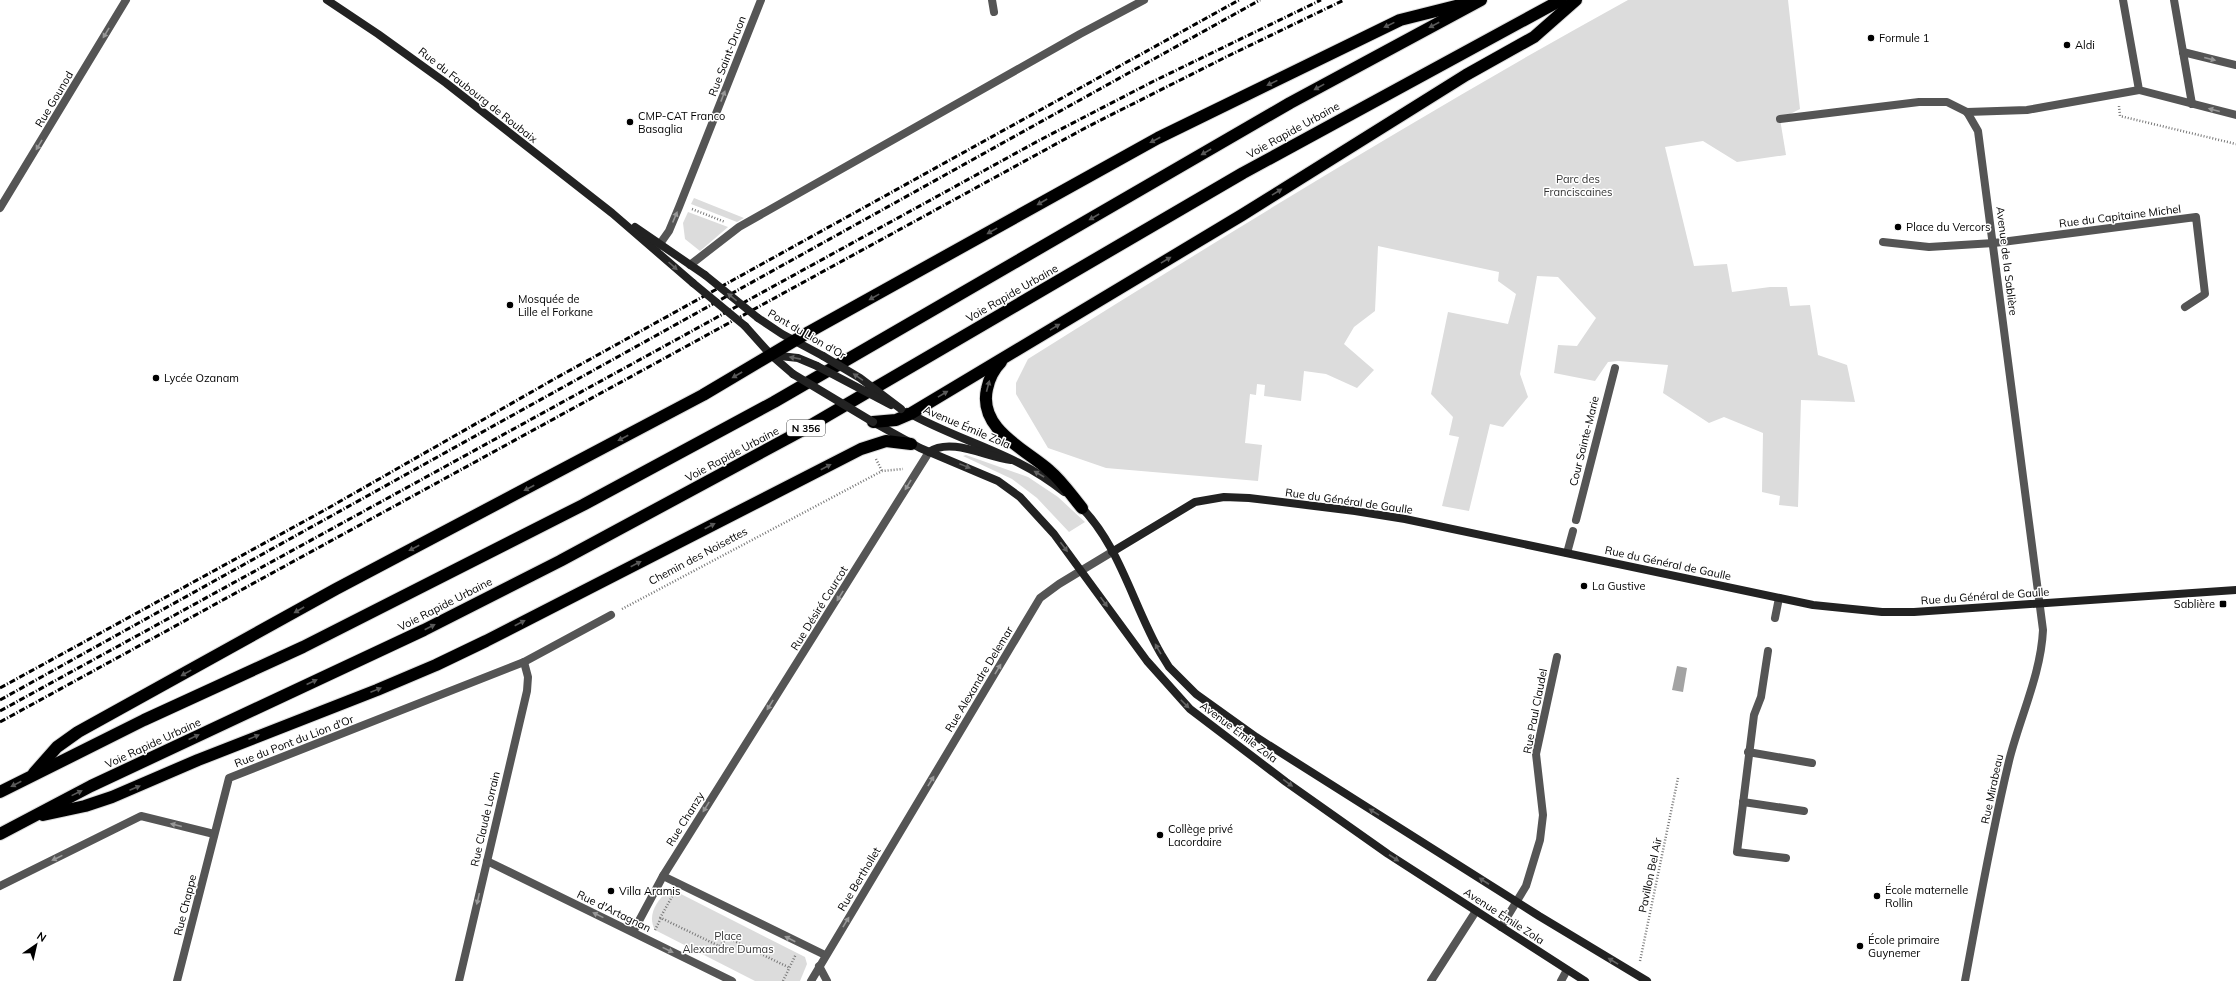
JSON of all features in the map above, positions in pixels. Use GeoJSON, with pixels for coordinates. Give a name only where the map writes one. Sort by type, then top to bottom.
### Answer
{"type":"FeatureCollection","features":[{"type":"Feature","properties":{"kind":"highway"},"geometry":{"type":"LineString","coordinates":[[31,776],[57,747],[78,732],[336,589],[653,422],[1158,138],[1400,20],[1481,0]]}},
{"type":"Feature","properties":{"kind":"highway"},"geometry":{"type":"LineString","coordinates":[[0,792],[144,720],[303,647],[492,552],[643,473],[774,402],[1290,103],[1481,0]]}},
{"type":"Feature","properties":{"kind":"highway","name":"Voie Rapide Urbaine"},"geometry":{"type":"LineString","coordinates":[[0,834],[180,744],[424,630],[574,554],[801,431],[1250,169],[1561,0]]}},
{"type":"Feature","properties":{"kind":"highway"},"geometry":{"type":"LineString","coordinates":[[879,442],[890,425],[906,411],[1004,358],[1242,215],[1466,75],[1534,37],[1576,0]]}},
{"type":"Feature","properties":{"kind":"highway"},"geometry":{"type":"LineString","coordinates":[[1004,358],[997,366],[989,382],[986,402],[989,418],[1002,433],[1052,473],[1082,508]]}},
{"type":"Feature","properties":{"kind":"highway"},"geometry":{"type":"LineString","coordinates":[[873,422],[890,425]]}},
{"type":"Feature","properties":{"kind":"highway"},"geometry":{"type":"LineString","coordinates":[[30,818],[85,806],[112,797],[204,757],[428,668],[486,641],[854,452],[879,442],[894,441],[911,444]]}},
{"type":"Feature","properties":{"kind":"main road","name":"Rue du Faubourg de Roubaix"},"geometry":{"type":"LineString","coordinates":[[327,0],[418,62],[658,247],[705,275]]}},
{"type":"Feature","properties":{"kind":"main road","name":"Rue du Faubourg de Roubaix"},"geometry":{"type":"LineString","coordinates":[[658,247],[693,283],[746,326],[771,355]]}},
{"type":"Feature","properties":{"kind":"main road","name":"Pont du Lion d'Or"},"geometry":{"type":"LineString","coordinates":[[705,275],[758,318],[860,378],[906,411]]}},
{"type":"Feature","properties":{"kind":"main road","name":"Pont du Lion d'Or"},"geometry":{"type":"LineString","coordinates":[[771,355],[798,358],[818,366],[875,398],[906,411]]}},
{"type":"Feature","properties":{"kind":"main road"},"geometry":{"type":"LineString","coordinates":[[771,355],[793,374],[873,422]]}},
{"type":"Feature","properties":{"kind":"main road","name":"Avenue Émile Zola"},"geometry":{"type":"LineString","coordinates":[[906,411],[1016,460],[1048,479],[1082,508],[1112,552],[1160,654],[1168,667],[1196,694],[1256,737],[1517,902],[1647,981]]}},
{"type":"Feature","properties":{"kind":"main road","name":"Avenue Émile Zola"},"geometry":{"type":"LineString","coordinates":[[890,425],[911,444],[989,477],[1020,497],[1042,519],[1148,661],[1190,709],[1331,814],[1476,911],[1585,981]]}},
{"type":"Feature","properties":{"kind":"main road","name":"Avenue Émile Zola"},"geometry":{"type":"LineString","coordinates":[[929,452],[934,448],[949,446],[991,457],[1016,460]]}},
{"type":"Feature","properties":{"kind":"main road","name":"Rue du Général de Gaulle"},"geometry":{"type":"LineString","coordinates":[[1112,552],[1195,502],[1224,497],[1249,498],[1355,511],[1567,553],[1779,598],[1842,609],[1888,612],[2039,604],[2236,590]]}},
{"type":"Feature","properties":{"kind":"street","name":"Rue Gounod"},"geometry":{"type":"LineString","coordinates":[[0,208],[126,0]]}},
{"type":"Feature","properties":{"kind":"street","name":"Rue Saint-Druon"},"geometry":{"type":"LineString","coordinates":[[658,247],[669,230],[680,205],[761,0]]}},
{"type":"Feature","properties":{"kind":"street"},"geometry":{"type":"LineString","coordinates":[[992,0],[994,12]]}},
{"type":"Feature","properties":{"kind":"street"},"geometry":{"type":"LineString","coordinates":[[690,265],[739,227],[1080,34],[1144,0]]}},
{"type":"Feature","properties":{"kind":"street"},"geometry":{"type":"LineString","coordinates":[[2123,0],[2139,90]]}},
{"type":"Feature","properties":{"kind":"street"},"geometry":{"type":"LineString","coordinates":[[2174,0],[2192,104]]}},
{"type":"Feature","properties":{"kind":"street"},"geometry":{"type":"LineString","coordinates":[[2183,52],[2236,65]]}},
{"type":"Feature","properties":{"kind":"street"},"geometry":{"type":"LineString","coordinates":[[1780,119],[1919,102],[1946,102],[1967,112],[2027,110],[2139,90],[2236,115]]}},
{"type":"Feature","properties":{"kind":"street","name":"Avenue de la Sablière"},"geometry":{"type":"LineString","coordinates":[[1967,112],[1978,131],[1994,242],[2039,604]]}},
{"type":"Feature","properties":{"kind":"street","name":"Rue du Capitaine Michel"},"geometry":{"type":"LineString","coordinates":[[1994,242],[2196,217],[2205,294],[2185,307]]}},
{"type":"Feature","properties":{"kind":"street"},"geometry":{"type":"LineString","coordinates":[[1883,242],[1929,246],[1994,242]]}},
{"type":"Feature","properties":{"kind":"street","name":"Cour Sainte-Marie"},"geometry":{"type":"LineString","coordinates":[[1576,520],[1615,368]]}},
{"type":"Feature","properties":{"kind":"street","name":"Rue Désiré Courcot"},"geometry":{"type":"LineString","coordinates":[[726,774],[929,452]]}},
{"type":"Feature","properties":{"kind":"street"},"geometry":{"type":"LineString","coordinates":[[1567,553],[1573,531]]}},
{"type":"Feature","properties":{"kind":"street","name":"Rue Alexandre Delemar"},"geometry":{"type":"LineString","coordinates":[[912,814],[1040,598],[1058,584],[1112,552]]}},
{"type":"Feature","properties":{"kind":"street"},"geometry":{"type":"LineString","coordinates":[[1775,618],[1779,598]]}},
{"type":"Feature","properties":{"kind":"street","name":"Rue Mirabeau"},"geometry":{"type":"LineString","coordinates":[[1966,981],[2004,785],[2040,652],[2043,630],[2039,604]]}},
{"type":"Feature","properties":{"kind":"street"},"geometry":{"type":"LineString","coordinates":[[524,662],[611,615]]}},
{"type":"Feature","properties":{"kind":"street"},"geometry":{"type":"LineString","coordinates":[[1768,651],[1761,697],[1754,715],[1748,752],[1737,852],[1786,858]]}},
{"type":"Feature","properties":{"kind":"street","name":"Rue Paul Claudel"},"geometry":{"type":"LineString","coordinates":[[1501,927],[1517,902],[1530,877],[1541,834],[1543,815],[1536,754],[1557,657]]}},
{"type":"Feature","properties":{"kind":"street","name":"Rue du Pont du Lion d'Or"},"geometry":{"type":"LineString","coordinates":[[214,834],[229,778],[437,698],[524,662]]}},
{"type":"Feature","properties":{"kind":"street","name":"Rue Claude Lorrain"},"geometry":{"type":"LineString","coordinates":[[459,981],[527,691],[528,677],[524,662]]}},
{"type":"Feature","properties":{"kind":"street"},"geometry":{"type":"LineString","coordinates":[[1748,752],[1812,763]]}},
{"type":"Feature","properties":{"kind":"street","name":"Rue Chanzy"},"geometry":{"type":"LineString","coordinates":[[663,876],[726,774]]}},
{"type":"Feature","properties":{"kind":"street"},"geometry":{"type":"LineString","coordinates":[[1743,802],[1804,811]]}},
{"type":"Feature","properties":{"kind":"street","name":"Rue Berthollet"},"geometry":{"type":"LineString","coordinates":[[825,955],[912,814]]}},
{"type":"Feature","properties":{"kind":"street"},"geometry":{"type":"LineString","coordinates":[[0,886],[141,816],[214,834]]}},
{"type":"Feature","properties":{"kind":"street","name":"Rue Chappe"},"geometry":{"type":"LineString","coordinates":[[177,981],[214,834]]}},
{"type":"Feature","properties":{"kind":"street","name":"Rue d'Artagnan"},"geometry":{"type":"LineString","coordinates":[[487,861],[732,981]]}},
{"type":"Feature","properties":{"kind":"street"},"geometry":{"type":"LineString","coordinates":[[633,932],[663,876],[801,945],[825,955],[811,981]]}},
{"type":"Feature","properties":{"kind":"street"},"geometry":{"type":"LineString","coordinates":[[1431,981],[1476,911]]}},
{"type":"Feature","properties":{"kind":"street"},"geometry":{"type":"LineString","coordinates":[[819,966],[827,981]]}},
{"type":"Feature","properties":{"kind":"street"},"geometry":{"type":"LineString","coordinates":[[1560,981],[1567,970]]}},
{"type":"Feature","properties":{"kind":"path"},"geometry":{"type":"LineString","coordinates":[[2119,94],[2120,116],[2236,144]]}},
{"type":"Feature","properties":{"kind":"path"},"geometry":{"type":"LineString","coordinates":[[680,205],[739,227]]}},
{"type":"Feature","properties":{"kind":"path","name":"Chemin des Noisettes"},"geometry":{"type":"LineString","coordinates":[[611,615],[882,471]]}},
{"type":"Feature","properties":{"kind":"path","name":"Pavillon Bel Air"},"geometry":{"type":"LineString","coordinates":[[1637,975],[1678,778]]}},
{"type":"Feature","properties":{"kind":"path"},"geometry":{"type":"LineString","coordinates":[[661,918],[719,946],[728,938],[790,968]]}},
{"type":"Feature","properties":{"kind":"path"},"geometry":{"type":"LineString","coordinates":[[783,981],[801,945]]}},
{"type":"Feature","properties":{"kind":"green space","name":"Parc des Franciscaines"},"geometry":{"type":"Polygon","coordinates":[[[1628,0],[1788,0],[1800,109],[1780,119],[1786,155],[1737,162],[1703,141],[1665,147],[1694,266],[1727,264],[1732,292],[1770,287],[1787,287],[1790,306],[1810,305],[1818,355],[1847,365],[1855,402],[1801,400],[1798,507],[1779,505],[1780,496],[1762,492],[1763,433],[1724,417],[1709,423],[1663,393],[1668,365],[1618,361],[1608,362],[1595,381],[1554,373],[1558,345],[1577,346],[1596,318],[1558,277],[1537,276],[1520,374],[1528,397],[1503,427],[1490,424],[1469,511],[1442,506],[1459,437],[1449,435],[1453,417],[1431,394],[1448,312],[1508,324],[1516,294],[1498,281],[1499,272],[1378,246],[1375,311],[1354,327],[1344,344],[1374,370],[1357,388],[1326,374],[1304,371],[1301,401],[1264,396],[1265,385],[1257,384],[1256,395],[1250,394],[1245,443],[1262,445],[1258,481],[1106,468],[1048,448],[1016,394],[1016,383],[1028,359],[1251,220],[1401,130],[1552,42],[1628,0]]]}},
{"type":"Feature","properties":{"kind":"green space"},"geometry":{"type":"Polygon","coordinates":[[[694,198],[744,218],[737,222],[691,204],[694,198]]]}},
{"type":"Feature","properties":{"kind":"green space"},"geometry":{"type":"Polygon","coordinates":[[[688,212],[728,227],[700,251],[685,239],[683,223],[688,212]]]}},
{"type":"Feature","properties":{"kind":"green space"},"geometry":{"type":"Polygon","coordinates":[[[966,455],[1028,477],[1058,497],[1085,522],[1069,532],[1037,498],[1012,479],[963,456],[966,455]]]}},
{"type":"Feature","properties":{"kind":"green space","name":"Place Alexandre Dumas"},"geometry":{"type":"Polygon","coordinates":[[[668,891],[677,892],[805,957],[807,964],[800,981],[755,981],[655,930],[652,914],[660,899],[668,891]]]}},
{"type":"Feature","properties":{"kind":"shaded area"},"geometry":{"type":"Polygon","coordinates":[[[1677,666],[1687,668],[1683,692],[1672,690],[1677,666]]]}},
{"type":"Feature","properties":{"kind":"railway"},"geometry":{"type":"LineString","coordinates":[[0,688],[323,511],[556,378],[1239,0]]}},
{"type":"Feature","properties":{"kind":"railway"},"geometry":{"type":"LineString","coordinates":[[0,700],[1260,0]]}},
{"type":"Feature","properties":{"kind":"railway"},"geometry":{"type":"LineString","coordinates":[[0,711],[1038,141],[1154,81],[1321,0]]}},
{"type":"Feature","properties":{"kind":"railway"},"geometry":{"type":"LineString","coordinates":[[0,722],[1087,127],[1344,0]]}},
{"type":"Feature","properties":{"kind":"place","name":"Formule 1"},"geometry":{"type":"Point","coordinates":[1871,38]}},
{"type":"Feature","properties":{"kind":"place","name":"Aldi"},"geometry":{"type":"Point","coordinates":[2067,45]}},
{"type":"Feature","properties":{"kind":"place","name":"CMP-CAT Franco Basaglia"},"geometry":{"type":"Point","coordinates":[630,122]}},
{"type":"Feature","properties":{"kind":"place","name":"Place du Vercors"},"geometry":{"type":"Point","coordinates":[1898,227]}},
{"type":"Feature","properties":{"kind":"place","name":"Mosquée de Lille el Forkane"},"geometry":{"type":"Point","coordinates":[510,305]}},
{"type":"Feature","properties":{"kind":"place","name":"Lycée Ozanam"},"geometry":{"type":"Point","coordinates":[156,378]}},
{"type":"Feature","properties":{"kind":"place","name":"La Gustive"},"geometry":{"type":"Point","coordinates":[1584,586]}},
{"type":"Feature","properties":{"kind":"place","name":"Sablière"},"geometry":{"type":"Point","coordinates":[2223,604]}},
{"type":"Feature","properties":{"kind":"place","name":"Collège privé Lacordaire"},"geometry":{"type":"Point","coordinates":[1160,835]}},
{"type":"Feature","properties":{"kind":"place","name":"Villa Aramis"},"geometry":{"type":"Point","coordinates":[611,891]}},
{"type":"Feature","properties":{"kind":"place","name":"École maternelle Rollin"},"geometry":{"type":"Point","coordinates":[1877,896]}},
{"type":"Feature","properties":{"kind":"place","name":"École primaire Guynemer"},"geometry":{"type":"Point","coordinates":[1860,946]}}]}
